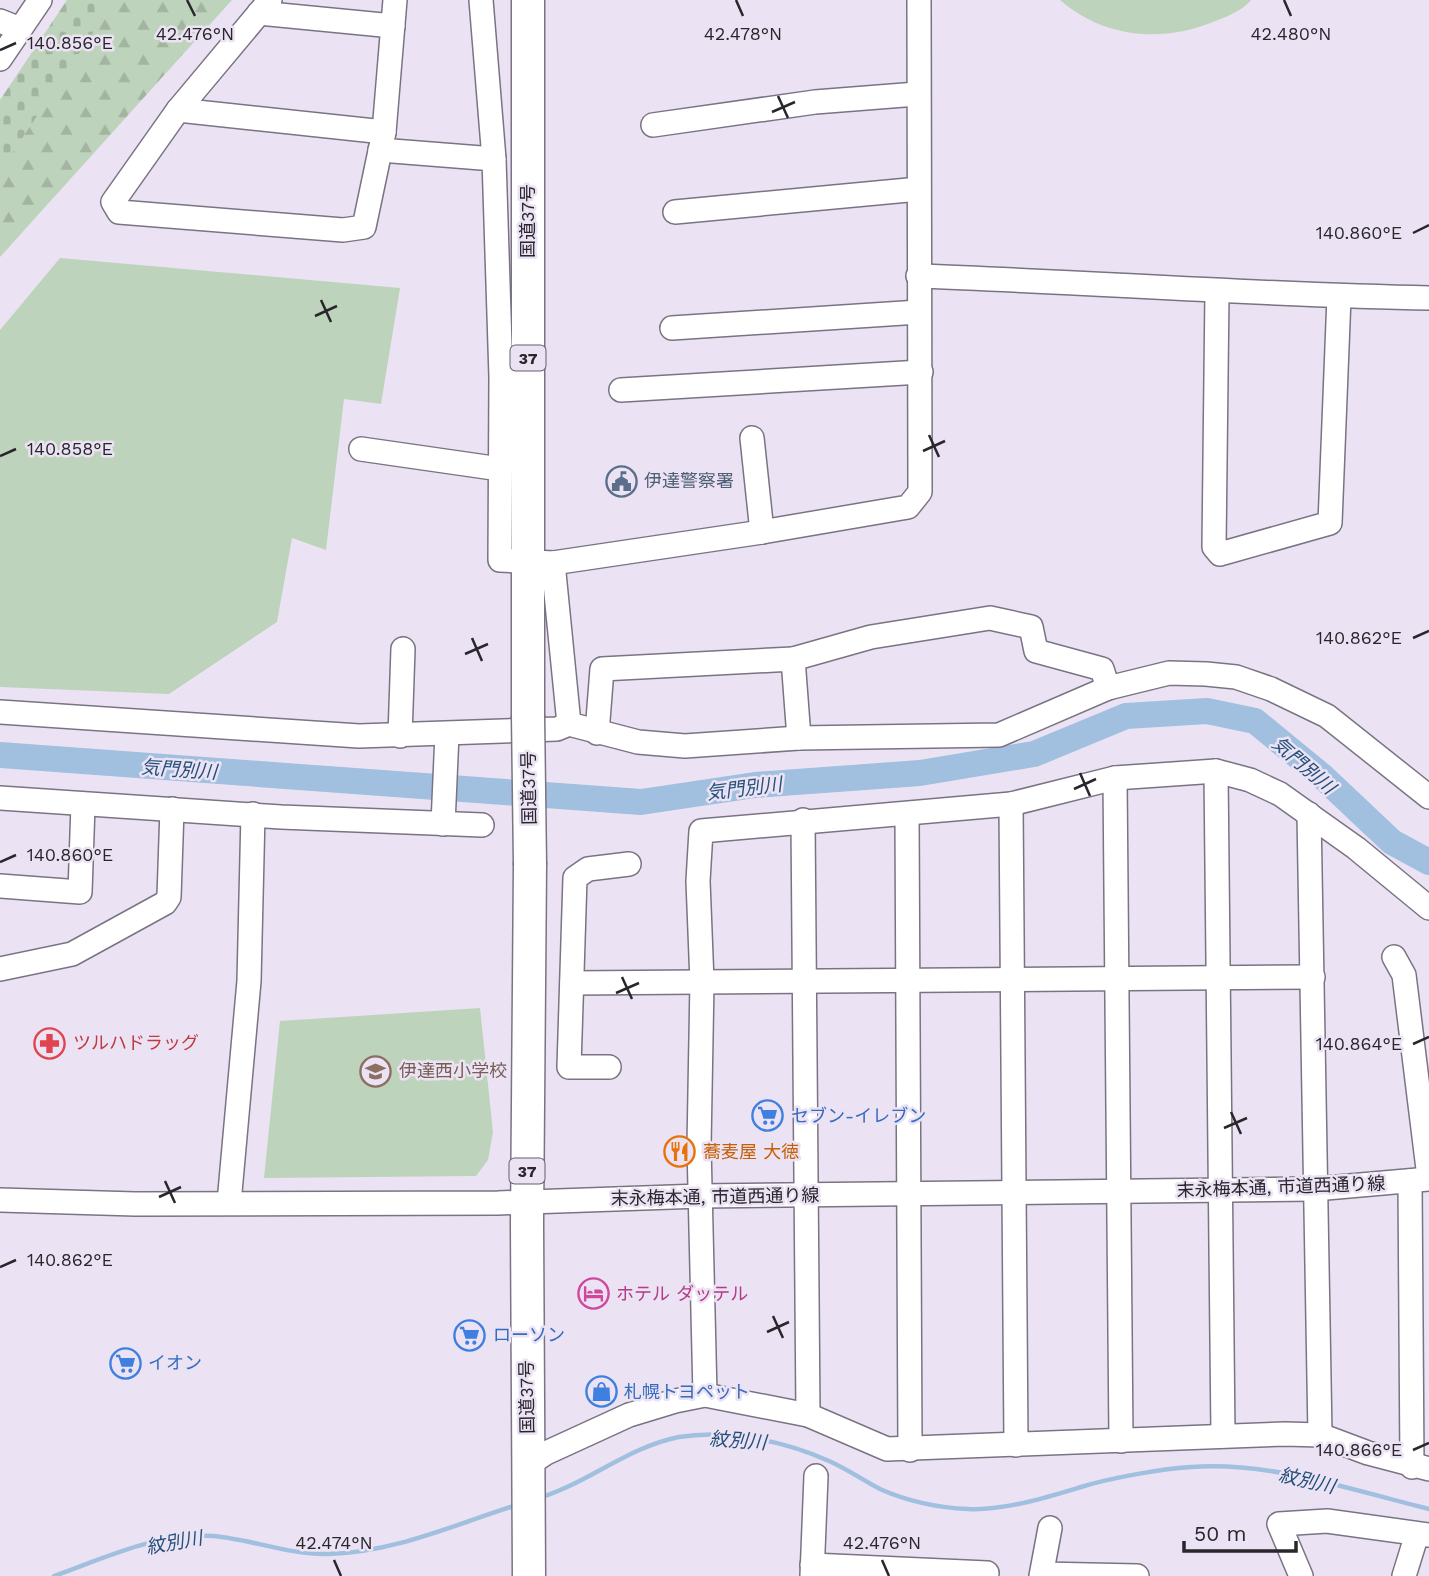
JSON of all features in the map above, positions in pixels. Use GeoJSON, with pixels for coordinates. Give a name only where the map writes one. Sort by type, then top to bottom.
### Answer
{"type":"FeatureCollection","features":[{"type":"Feature","properties":{"kind":"highway","name":"国道37号"},"geometry":{"type":"LineString","coordinates":[[528,0],[541,562],[528,715],[529,1576]]}},
{"type":"Feature","properties":{"kind":"street"},"geometry":{"type":"LineString","coordinates":[[0,59],[10,25],[40,0]]}},
{"type":"Feature","properties":{"kind":"street"},"geometry":{"type":"LineString","coordinates":[[393,26],[265,7],[178,110],[113,202],[119,212],[344,230],[364,227],[382,141],[393,26],[395,0]]}},
{"type":"Feature","properties":{"kind":"street"},"geometry":{"type":"LineString","coordinates":[[481,0],[494,159],[500,560],[541,562],[762,532],[908,507],[920,492],[917,94],[919,0]]}},
{"type":"Feature","properties":{"kind":"street"},"geometry":{"type":"LineString","coordinates":[[653,125],[815,102],[917,94]]}},
{"type":"Feature","properties":{"kind":"street"},"geometry":{"type":"LineString","coordinates":[[178,110],[494,159]]}},
{"type":"Feature","properties":{"kind":"street"},"geometry":{"type":"LineString","coordinates":[[674,212],[919,189]]}},
{"type":"Feature","properties":{"kind":"street"},"geometry":{"type":"LineString","coordinates":[[918,276],[1083,282],[1217,292],[1429,298]]}},
{"type":"Feature","properties":{"kind":"street"},"geometry":{"type":"LineString","coordinates":[[1217,292],[1214,547],[1220,554],[1330,523],[1339,297]]}},
{"type":"Feature","properties":{"kind":"street"},"geometry":{"type":"LineString","coordinates":[[672,328],[919,312]]}},
{"type":"Feature","properties":{"kind":"street"},"geometry":{"type":"LineString","coordinates":[[621,390],[921,372]]}},
{"type":"Feature","properties":{"kind":"street"},"geometry":{"type":"LineString","coordinates":[[752,438],[762,532]]}},
{"type":"Feature","properties":{"kind":"street"},"geometry":{"type":"LineString","coordinates":[[360,449],[500,469]]}},
{"type":"Feature","properties":{"kind":"street"},"geometry":{"type":"LineString","coordinates":[[541,562],[569,724]]}},
{"type":"Feature","properties":{"kind":"street"},"geometry":{"type":"LineString","coordinates":[[597,733],[601,669],[793,659],[870,637],[990,618],[1031,627],[1035,651],[1101,669],[1108,688]]}},
{"type":"Feature","properties":{"kind":"street"},"geometry":{"type":"LineString","coordinates":[[400,736],[403,649]]}},
{"type":"Feature","properties":{"kind":"street"},"geometry":{"type":"LineString","coordinates":[[793,659],[799,738]]}},
{"type":"Feature","properties":{"kind":"street"},"geometry":{"type":"LineString","coordinates":[[0,712],[448,738],[557,729],[569,724],[638,742],[685,746],[799,738],[999,735],[1108,688],[1169,673],[1206,674],[1248,681],[1327,716],[1429,797]]}},
{"type":"Feature","properties":{"kind":"street"},"geometry":{"type":"LineString","coordinates":[[443,817],[448,738]]}},
{"type":"Feature","properties":{"kind":"street"},"geometry":{"type":"LineString","coordinates":[[1216,771],[1223,1436]]}},
{"type":"Feature","properties":{"kind":"street"},"geometry":{"type":"LineString","coordinates":[[705,1395],[701,1196],[702,982],[698,881],[701,831],[803,820],[1011,804],[1115,778],[1216,771],[1260,785],[1309,814],[1429,908]]}},
{"type":"Feature","properties":{"kind":"street"},"geometry":{"type":"LineString","coordinates":[[1115,778],[1121,1441]]}},
{"type":"Feature","properties":{"kind":"street"},"geometry":{"type":"LineString","coordinates":[[0,798],[253,814],[443,817],[482,825]]}},
{"type":"Feature","properties":{"kind":"street"},"geometry":{"type":"LineString","coordinates":[[1011,804],[1010,979],[1016,1445]]}},
{"type":"Feature","properties":{"kind":"street"},"geometry":{"type":"LineString","coordinates":[[0,886],[80,891],[83,805]]}},
{"type":"Feature","properties":{"kind":"street"},"geometry":{"type":"LineString","coordinates":[[0,969],[72,954],[165,903],[169,897],[172,809]]}},
{"type":"Feature","properties":{"kind":"street"},"geometry":{"type":"LineString","coordinates":[[229,1203],[249,981],[253,814]]}},
{"type":"Feature","properties":{"kind":"street"},"geometry":{"type":"LineString","coordinates":[[907,814],[911,1450]]}},
{"type":"Feature","properties":{"kind":"street"},"geometry":{"type":"LineString","coordinates":[[1309,814],[1320,1436]]}},
{"type":"Feature","properties":{"kind":"street"},"geometry":{"type":"LineString","coordinates":[[803,820],[808,1415]]}},
{"type":"Feature","properties":{"kind":"street"},"geometry":{"type":"LineString","coordinates":[[609,1067],[569,1067],[575,878],[588,869],[629,864]]}},
{"type":"Feature","properties":{"kind":"street"},"geometry":{"type":"LineString","coordinates":[[528,1471],[547,1453],[629,1415],[705,1395],[808,1415],[887,1449],[1223,1436],[1320,1436],[1421,1468],[1423,1179],[1404,975],[1394,957]]}},
{"type":"Feature","properties":{"kind":"street"},"geometry":{"type":"LineString","coordinates":[[572,983],[1313,977]]}},
{"type":"Feature","properties":{"kind":"street","name":"末永梅本通, 市道西通り線"},"geometry":{"type":"LineString","coordinates":[[0,1200],[229,1203],[1221,1192],[1315,1189],[1423,1179]]}},
{"type":"Feature","properties":{"kind":"street"},"geometry":{"type":"LineString","coordinates":[[816,1476],[812,1571],[986,1573]]}},
{"type":"Feature","properties":{"kind":"street"},"geometry":{"type":"LineString","coordinates":[[1301,1576],[1279,1524],[1327,1521],[1423,1534],[1404,1576]]}},
{"type":"Feature","properties":{"kind":"street"},"geometry":{"type":"LineString","coordinates":[[1050,1528],[1041,1575],[1137,1576]]}},
{"type":"Feature","properties":{"kind":"green space"},"geometry":{"type":"Polygon","coordinates":[[[67,0],[115,0],[0,171],[0,100],[67,0]]]}},
{"type":"Feature","properties":{"kind":"green space"},"geometry":{"type":"Polygon","coordinates":[[[113,0],[232,0],[0,257],[0,165],[113,0]]]}},
{"type":"Feature","properties":{"kind":"green space"},"geometry":{"type":"Polygon","coordinates":[[[1060,0],[1251,0],[1228,16],[1193,29],[1153,34],[1114,29],[1077,13],[1060,0]]]}},
{"type":"Feature","properties":{"kind":"green space"},"geometry":{"type":"Polygon","coordinates":[[[60,258],[400,288],[381,404],[344,399],[326,550],[292,538],[277,622],[169,694],[0,687],[0,330],[60,258]]]}},
{"type":"Feature","properties":{"kind":"green space"},"geometry":{"type":"Polygon","coordinates":[[[480,1008],[493,1132],[488,1160],[476,1176],[264,1178],[280,1021],[480,1008]]]}},
{"type":"Feature","properties":{"kind":"waterway","name":"気門別川"},"geometry":{"type":"LineString","coordinates":[[0,755],[641,802],[755,785],[920,773],[1034,754],[1126,716],[1207,711],[1255,721],[1322,776],[1392,842],[1429,862]]}},
{"type":"Feature","properties":{"kind":"waterway","name":"紋別川"},"geometry":{"type":"LineString","coordinates":[[539,1498],[660,1442],[679,1437],[716,1435],[756,1438],[794,1448],[836,1464],[890,1493],[923,1503],[957,1508],[1010,1506],[1106,1480],[1191,1467],[1221,1466],[1251,1468],[1311,1479],[1429,1509]]}},
{"type":"Feature","properties":{"kind":"waterway","name":"紋別川"},"geometry":{"type":"LineString","coordinates":[[54,1576],[152,1542],[193,1536],[227,1538],[314,1554],[376,1549],[517,1505]]}},
{"type":"Feature","properties":{"kind":"place","name":"伊達警察署"},"geometry":{"type":"Point","coordinates":[621,481]}},
{"type":"Feature","properties":{"kind":"place","name":"ツルハドラッグ"},"geometry":{"type":"Point","coordinates":[50,1043]}},
{"type":"Feature","properties":{"kind":"place","name":"伊達西小学校"},"geometry":{"type":"Point","coordinates":[376,1071]}},
{"type":"Feature","properties":{"kind":"place","name":"セブン-イレブン"},"geometry":{"type":"Point","coordinates":[768,1116]}},
{"type":"Feature","properties":{"kind":"place","name":"蕎麦屋 大徳"},"geometry":{"type":"Point","coordinates":[680,1152]}},
{"type":"Feature","properties":{"kind":"place","name":"ホテル ダッテル"},"geometry":{"type":"Point","coordinates":[593,1294]}},
{"type":"Feature","properties":{"kind":"place","name":"ローソン"},"geometry":{"type":"Point","coordinates":[470,1335]}},
{"type":"Feature","properties":{"kind":"place","name":"イオン"},"geometry":{"type":"Point","coordinates":[125,1363]}},
{"type":"Feature","properties":{"kind":"place","name":"札幌トヨペット"},"geometry":{"type":"Point","coordinates":[601,1392]}}]}
